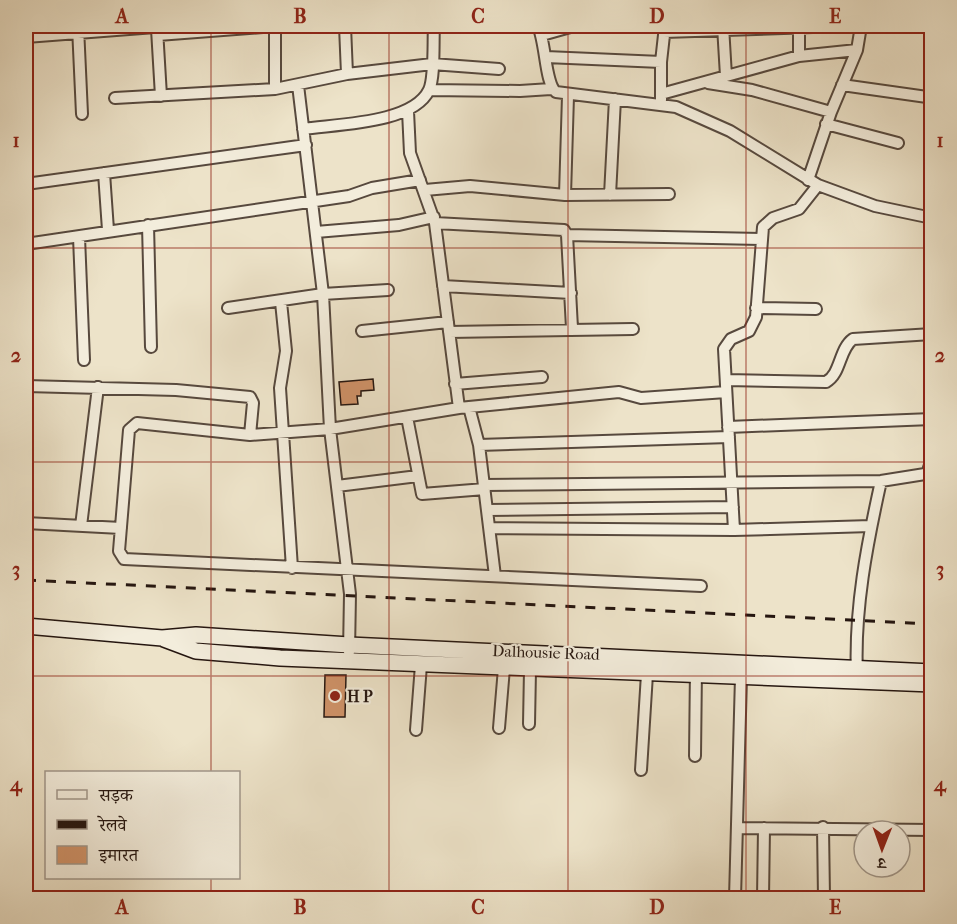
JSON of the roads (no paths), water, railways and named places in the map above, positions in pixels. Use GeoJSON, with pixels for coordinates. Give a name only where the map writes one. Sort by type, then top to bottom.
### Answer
{"type":"FeatureCollection","features":[{"type":"Feature","properties":{"kind":"street"},"geometry":{"type":"LineString","coordinates":[[26,37],[78,29],[149,26],[157,29],[161,96]]}},
{"type":"Feature","properties":{"kind":"street"},"geometry":{"type":"LineString","coordinates":[[158,35],[275,26],[275,89]]}},
{"type":"Feature","properties":{"kind":"street"},"geometry":{"type":"LineString","coordinates":[[345,26],[347,74]]}},
{"type":"Feature","properties":{"kind":"street"},"geometry":{"type":"LineString","coordinates":[[303,129],[394,116],[408,111],[429,90],[434,26]]}},
{"type":"Feature","properties":{"kind":"street"},"geometry":{"type":"LineString","coordinates":[[551,89],[540,30],[574,26]]}},
{"type":"Feature","properties":{"kind":"street"},"geometry":{"type":"LineString","coordinates":[[799,26],[799,56]]}},
{"type":"Feature","properties":{"kind":"street"},"geometry":{"type":"LineString","coordinates":[[661,99],[664,29],[842,26]]}},
{"type":"Feature","properties":{"kind":"street"},"geometry":{"type":"LineString","coordinates":[[734,530],[726,392],[726,344],[749,331],[756,308],[761,239],[767,221],[799,209],[813,183],[826,124],[857,50],[861,26]]}},
{"type":"Feature","properties":{"kind":"street"},"geometry":{"type":"LineString","coordinates":[[723,27],[726,76]]}},
{"type":"Feature","properties":{"kind":"street"},"geometry":{"type":"LineString","coordinates":[[78,29],[82,114]]}},
{"type":"Feature","properties":{"kind":"street"},"geometry":{"type":"LineString","coordinates":[[429,90],[551,89],[568,96],[661,99],[703,82],[799,56],[857,50]]}},
{"type":"Feature","properties":{"kind":"street"},"geometry":{"type":"LineString","coordinates":[[546,57],[661,62]]}},
{"type":"Feature","properties":{"kind":"street"},"geometry":{"type":"LineString","coordinates":[[115,98],[275,89],[347,74],[432,64],[498,69]]}},
{"type":"Feature","properties":{"kind":"street"},"geometry":{"type":"LineString","coordinates":[[703,82],[752,90],[831,112]]}},
{"type":"Feature","properties":{"kind":"street"},"geometry":{"type":"LineString","coordinates":[[298,85],[323,294],[330,429],[348,571],[349,661]]}},
{"type":"Feature","properties":{"kind":"street"},"geometry":{"type":"LineString","coordinates":[[842,85],[927,97]]}},
{"type":"Feature","properties":{"kind":"street"},"geometry":{"type":"LineString","coordinates":[[565,195],[568,96]]}},
{"type":"Feature","properties":{"kind":"street"},"geometry":{"type":"LineString","coordinates":[[610,195],[615,99]]}},
{"type":"Feature","properties":{"kind":"street"},"geometry":{"type":"LineString","coordinates":[[661,99],[730,131],[813,183],[875,206],[932,218]]}},
{"type":"Feature","properties":{"kind":"street"},"geometry":{"type":"LineString","coordinates":[[408,111],[410,153],[435,220],[455,384],[479,445],[495,576]]}},
{"type":"Feature","properties":{"kind":"street"},"geometry":{"type":"LineString","coordinates":[[826,124],[898,143]]}},
{"type":"Feature","properties":{"kind":"street"},"geometry":{"type":"LineString","coordinates":[[26,178],[26,184],[306,145]]}},
{"type":"Feature","properties":{"kind":"street"},"geometry":{"type":"LineString","coordinates":[[104,173],[108,230]]}},
{"type":"Feature","properties":{"kind":"street"},"geometry":{"type":"LineString","coordinates":[[26,244],[423,185],[470,186],[565,195],[669,194]]}},
{"type":"Feature","properties":{"kind":"street"},"geometry":{"type":"LineString","coordinates":[[316,232],[435,220],[562,228],[567,235],[572,328]]}},
{"type":"Feature","properties":{"kind":"street"},"geometry":{"type":"LineString","coordinates":[[148,225],[151,347]]}},
{"type":"Feature","properties":{"kind":"street"},"geometry":{"type":"LineString","coordinates":[[567,235],[761,239]]}},
{"type":"Feature","properties":{"kind":"street"},"geometry":{"type":"LineString","coordinates":[[79,237],[84,360]]}},
{"type":"Feature","properties":{"kind":"street"},"geometry":{"type":"LineString","coordinates":[[443,286],[571,293]]}},
{"type":"Feature","properties":{"kind":"street"},"geometry":{"type":"LineString","coordinates":[[228,308],[323,294],[388,290]]}},
{"type":"Feature","properties":{"kind":"street"},"geometry":{"type":"LineString","coordinates":[[281,302],[286,351],[280,388],[292,568]]}},
{"type":"Feature","properties":{"kind":"street"},"geometry":{"type":"LineString","coordinates":[[756,308],[816,309]]}},
{"type":"Feature","properties":{"kind":"street"},"geometry":{"type":"LineString","coordinates":[[362,331],[449,327],[633,329]]}},
{"type":"Feature","properties":{"kind":"street"},"geometry":{"type":"LineString","coordinates":[[726,380],[826,382],[832,378],[845,347],[853,339],[932,334]]}},
{"type":"Feature","properties":{"kind":"street"},"geometry":{"type":"LineString","coordinates":[[455,384],[542,377]]}},
{"type":"Feature","properties":{"kind":"street"},"geometry":{"type":"LineString","coordinates":[[26,398],[26,386],[98,387],[250,397],[253,403],[250,435]]}},
{"type":"Feature","properties":{"kind":"street"},"geometry":{"type":"LineString","coordinates":[[81,526],[98,387]]}},
{"type":"Feature","properties":{"kind":"street"},"geometry":{"type":"LineString","coordinates":[[700,586],[124,559],[119,554],[129,430],[132,425],[250,435],[330,429],[464,407],[619,392],[641,398],[726,392]]}},
{"type":"Feature","properties":{"kind":"street"},"geometry":{"type":"LineString","coordinates":[[406,417],[420,490],[425,495],[484,487],[881,481],[925,474],[932,459]]}},
{"type":"Feature","properties":{"kind":"street"},"geometry":{"type":"LineString","coordinates":[[479,445],[932,419]]}},
{"type":"Feature","properties":{"kind":"street"},"geometry":{"type":"LineString","coordinates":[[337,486],[418,476]]}},
{"type":"Feature","properties":{"kind":"street"},"geometry":{"type":"LineString","coordinates":[[857,676],[858,620],[871,526],[881,481]]}},
{"type":"Feature","properties":{"kind":"street"},"geometry":{"type":"LineString","coordinates":[[488,510],[733,507]]}},
{"type":"Feature","properties":{"kind":"street"},"geometry":{"type":"LineString","coordinates":[[26,523],[121,528]]}},
{"type":"Feature","properties":{"kind":"street"},"geometry":{"type":"LineString","coordinates":[[490,528],[734,530],[871,526]]}},
{"type":"Feature","properties":{"kind":"street","name":"Dalhousie Road"},"geometry":{"type":"LineString","coordinates":[[26,626],[162,638],[196,635],[696,668],[857,676],[932,684]]}},
{"type":"Feature","properties":{"kind":"street","name":"Dalhousie Road"},"geometry":{"type":"LineString","coordinates":[[162,638],[205,652],[530,670],[647,674],[696,668],[741,677],[857,676],[932,672]]}},
{"type":"Feature","properties":{"kind":"street"},"geometry":{"type":"LineString","coordinates":[[416,730],[421,665]]}},
{"type":"Feature","properties":{"kind":"street"},"geometry":{"type":"LineString","coordinates":[[499,728],[504,668]]}},
{"type":"Feature","properties":{"kind":"street"},"geometry":{"type":"LineString","coordinates":[[695,756],[696,668]]}},
{"type":"Feature","properties":{"kind":"street"},"geometry":{"type":"LineString","coordinates":[[529,724],[530,670]]}},
{"type":"Feature","properties":{"kind":"street"},"geometry":{"type":"LineString","coordinates":[[641,770],[647,674]]}},
{"type":"Feature","properties":{"kind":"street"},"geometry":{"type":"LineString","coordinates":[[735,898],[741,677]]}},
{"type":"Feature","properties":{"kind":"street"},"geometry":{"type":"LineString","coordinates":[[737,828],[823,827],[932,830]]}},
{"type":"Feature","properties":{"kind":"street"},"geometry":{"type":"LineString","coordinates":[[823,827],[824,898]]}},
{"type":"Feature","properties":{"kind":"street"},"geometry":{"type":"LineString","coordinates":[[763,898],[764,828]]}},
{"type":"Feature","properties":{"kind":"railway"},"geometry":{"type":"LineString","coordinates":[[26,580],[932,624]]}},
{"type":"Feature","properties":{"kind":"place","name":"H P"},"geometry":{"type":"Point","coordinates":[335,696]}}]}
